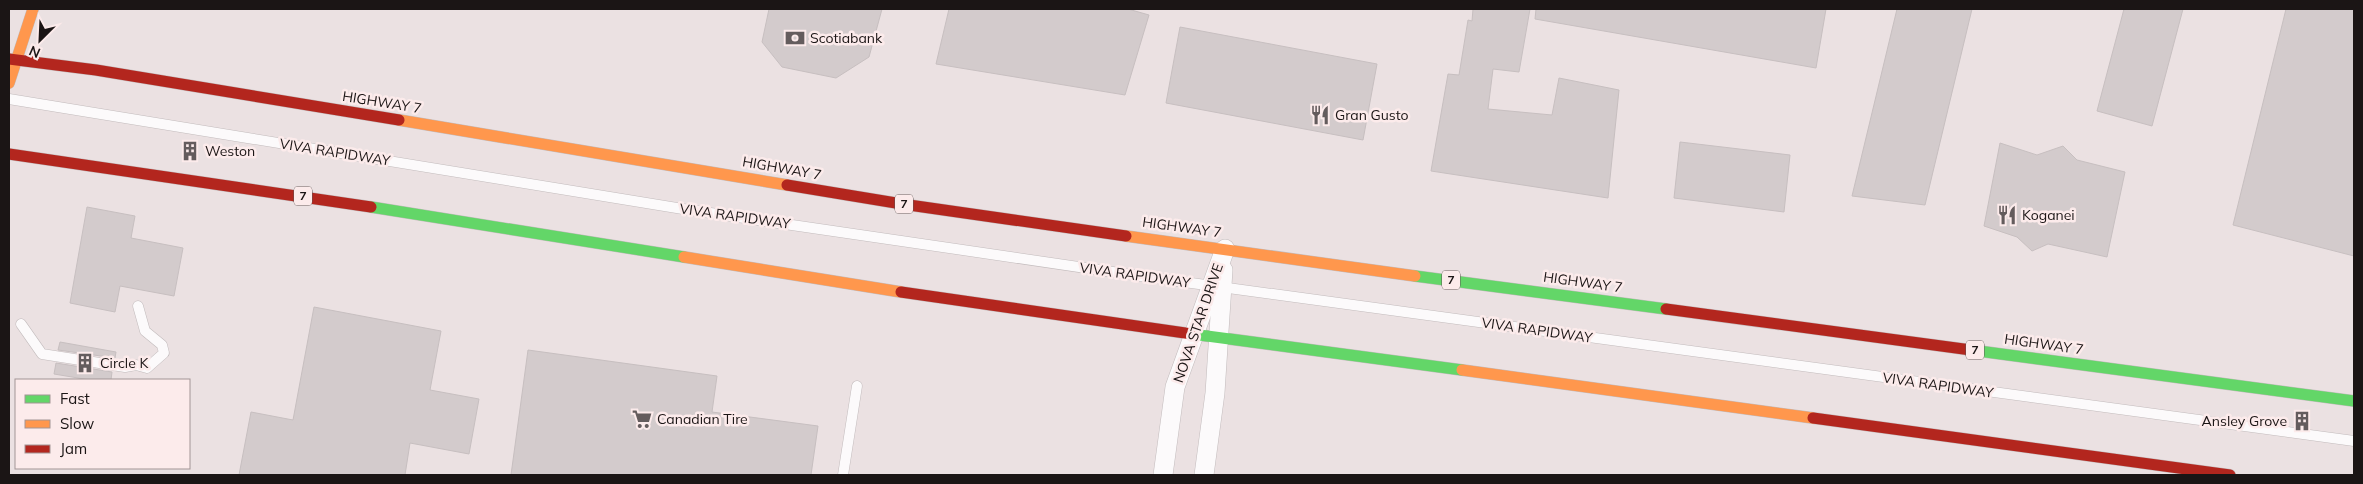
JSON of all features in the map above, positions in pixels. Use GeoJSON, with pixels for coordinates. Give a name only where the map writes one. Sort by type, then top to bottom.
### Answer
{"type":"FeatureCollection","features":[{"type":"Feature","properties":{"kind":"main road"},"geometry":{"type":"LineString","coordinates":[[9,83],[13,59],[33,9]]}},
{"type":"Feature","properties":{"kind":"main road","name":"HIGHWAY 7"},"geometry":{"type":"LineString","coordinates":[[13,59],[105,71],[902,204],[2354,401]]}},
{"type":"Feature","properties":{"kind":"main road","name":"7"},"geometry":{"type":"LineString","coordinates":[[9,154],[213,182],[878,289],[1219,338],[2230,475]]}},
{"type":"Feature","properties":{"kind":"street","name":"NOVA STAR DRIVE"},"geometry":{"type":"LineString","coordinates":[[1162,475],[1175,387],[1194,334],[1217,286],[1225,249]]}},
{"type":"Feature","properties":{"kind":"street","name":"NOVA STAR DRIVE"},"geometry":{"type":"LineString","coordinates":[[1204,475],[1215,393],[1219,338],[1217,286]]}},
{"type":"Feature","properties":{"kind":"lane","name":"VIVA RAPIDWAY"},"geometry":{"type":"LineString","coordinates":[[9,99],[683,209],[1217,286],[2354,441]]}},
{"type":"Feature","properties":{"kind":"lane"},"geometry":{"type":"LineString","coordinates":[[21,324],[42,354],[124,367],[136,365],[147,368],[164,353],[162,345],[145,331],[138,306]]}},
{"type":"Feature","properties":{"kind":"lane"},"geometry":{"type":"LineString","coordinates":[[843,475],[857,386]]}},
{"type":"Feature","properties":{"kind":"building"},"geometry":{"type":"Polygon","coordinates":[[[769,9],[882,9],[869,57],[836,78],[782,67],[762,42],[769,9]]]}},
{"type":"Feature","properties":{"kind":"building"},"geometry":{"type":"Polygon","coordinates":[[[949,9],[1128,9],[1149,15],[1125,95],[936,64],[949,9]]]}},
{"type":"Feature","properties":{"kind":"building"},"geometry":{"type":"Polygon","coordinates":[[[1473,9],[1530,9],[1519,72],[1493,69],[1488,109],[1552,115],[1559,78],[1619,90],[1608,198],[1431,171],[1448,74],[1459,75],[1468,20],[1472,21],[1473,9]]]}},
{"type":"Feature","properties":{"kind":"building"},"geometry":{"type":"Polygon","coordinates":[[[1536,9],[1826,9],[1816,68],[1535,19],[1536,9]]]}},
{"type":"Feature","properties":{"kind":"building"},"geometry":{"type":"Polygon","coordinates":[[[1897,9],[1972,9],[1925,205],[1852,196],[1897,9]]]}},
{"type":"Feature","properties":{"kind":"building"},"geometry":{"type":"Polygon","coordinates":[[[2124,9],[2183,9],[2152,126],[2097,111],[2124,9]]]}},
{"type":"Feature","properties":{"kind":"building"},"geometry":{"type":"Polygon","coordinates":[[[2286,9],[2354,9],[2354,256],[2233,225],[2286,9]]]}},
{"type":"Feature","properties":{"kind":"building"},"geometry":{"type":"Polygon","coordinates":[[[1180,27],[1377,64],[1363,140],[1166,103],[1180,27]]]}},
{"type":"Feature","properties":{"kind":"building"},"geometry":{"type":"Polygon","coordinates":[[[1680,142],[1790,155],[1784,212],[1674,198],[1680,142]]]}},
{"type":"Feature","properties":{"kind":"building"},"geometry":{"type":"Polygon","coordinates":[[[2000,143],[2037,155],[2063,146],[2077,160],[2125,172],[2107,257],[2048,244],[2032,251],[2017,237],[1984,226],[2000,143]]]}},
{"type":"Feature","properties":{"kind":"building"},"geometry":{"type":"Polygon","coordinates":[[[87,207],[135,216],[131,238],[183,248],[174,296],[120,286],[115,312],[70,303],[87,207]]]}},
{"type":"Feature","properties":{"kind":"building"},"geometry":{"type":"Polygon","coordinates":[[[314,307],[441,331],[430,390],[479,399],[469,454],[410,443],[405,475],[239,475],[251,412],[293,420],[314,307]]]}},
{"type":"Feature","properties":{"kind":"building"},"geometry":{"type":"Polygon","coordinates":[[[60,342],[116,352],[115,358],[58,350],[60,342]]]}},
{"type":"Feature","properties":{"kind":"building","name":"Canadian Tire"},"geometry":{"type":"Polygon","coordinates":[[[528,350],[717,376],[712,412],[818,426],[811,475],[511,475],[528,350]]]}},
{"type":"Feature","properties":{"kind":"building"},"geometry":{"type":"Polygon","coordinates":[[[56,363],[112,372],[111,379],[84,379],[54,374],[56,363]]]}},
{"type":"Feature","properties":{"kind":"traffic: fast"},"geometry":{"type":"LineString","coordinates":[[371,207],[684,257]]}},
{"type":"Feature","properties":{"kind":"traffic: fast"},"geometry":{"type":"LineString","coordinates":[[1415,276],[1666,309]]}},
{"type":"Feature","properties":{"kind":"traffic: fast"},"geometry":{"type":"LineString","coordinates":[[1192,334],[1462,370]]}},
{"type":"Feature","properties":{"kind":"traffic: fast"},"geometry":{"type":"LineString","coordinates":[[1971,350],[2354,401]]}},
{"type":"Feature","properties":{"kind":"traffic: slow"},"geometry":{"type":"LineString","coordinates":[[9,83],[33,9]]}},
{"type":"Feature","properties":{"kind":"traffic: slow"},"geometry":{"type":"LineString","coordinates":[[399,120],[787,185]]}},
{"type":"Feature","properties":{"kind":"traffic: slow"},"geometry":{"type":"LineString","coordinates":[[1126,236],[1415,276]]}},
{"type":"Feature","properties":{"kind":"traffic: slow"},"geometry":{"type":"LineString","coordinates":[[684,257],[901,292]]}},
{"type":"Feature","properties":{"kind":"traffic: slow"},"geometry":{"type":"LineString","coordinates":[[1462,370],[1813,418]]}},
{"type":"Feature","properties":{"kind":"traffic: jam"},"geometry":{"type":"LineString","coordinates":[[9,59],[96,70],[399,120]]}},
{"type":"Feature","properties":{"kind":"traffic: jam"},"geometry":{"type":"LineString","coordinates":[[9,154],[371,207]]}},
{"type":"Feature","properties":{"kind":"traffic: jam"},"geometry":{"type":"LineString","coordinates":[[787,185],[902,204],[1126,236]]}},
{"type":"Feature","properties":{"kind":"traffic: jam"},"geometry":{"type":"LineString","coordinates":[[901,292],[1192,334]]}},
{"type":"Feature","properties":{"kind":"traffic: jam"},"geometry":{"type":"LineString","coordinates":[[1666,309],[1971,350]]}},
{"type":"Feature","properties":{"kind":"traffic: jam"},"geometry":{"type":"LineString","coordinates":[[1813,418],[2230,475]]}},
{"type":"Feature","properties":{"kind":"place","name":"Scotiabank"},"geometry":{"type":"Point","coordinates":[795,38]}},
{"type":"Feature","properties":{"kind":"place","name":"Gran Gusto"},"geometry":{"type":"Point","coordinates":[1320,115]}},
{"type":"Feature","properties":{"kind":"place","name":"Weston"},"geometry":{"type":"Point","coordinates":[190,151]}},
{"type":"Feature","properties":{"kind":"place","name":"Koganei"},"geometry":{"type":"Point","coordinates":[2007,215]}},
{"type":"Feature","properties":{"kind":"place","name":"Circle K"},"geometry":{"type":"Point","coordinates":[85,363]}},
{"type":"Feature","properties":{"kind":"place","name":"Canadian Tire"},"geometry":{"type":"Point","coordinates":[642,419]}},
{"type":"Feature","properties":{"kind":"place","name":"Ansley Grove"},"geometry":{"type":"Point","coordinates":[2302,421]}}]}
